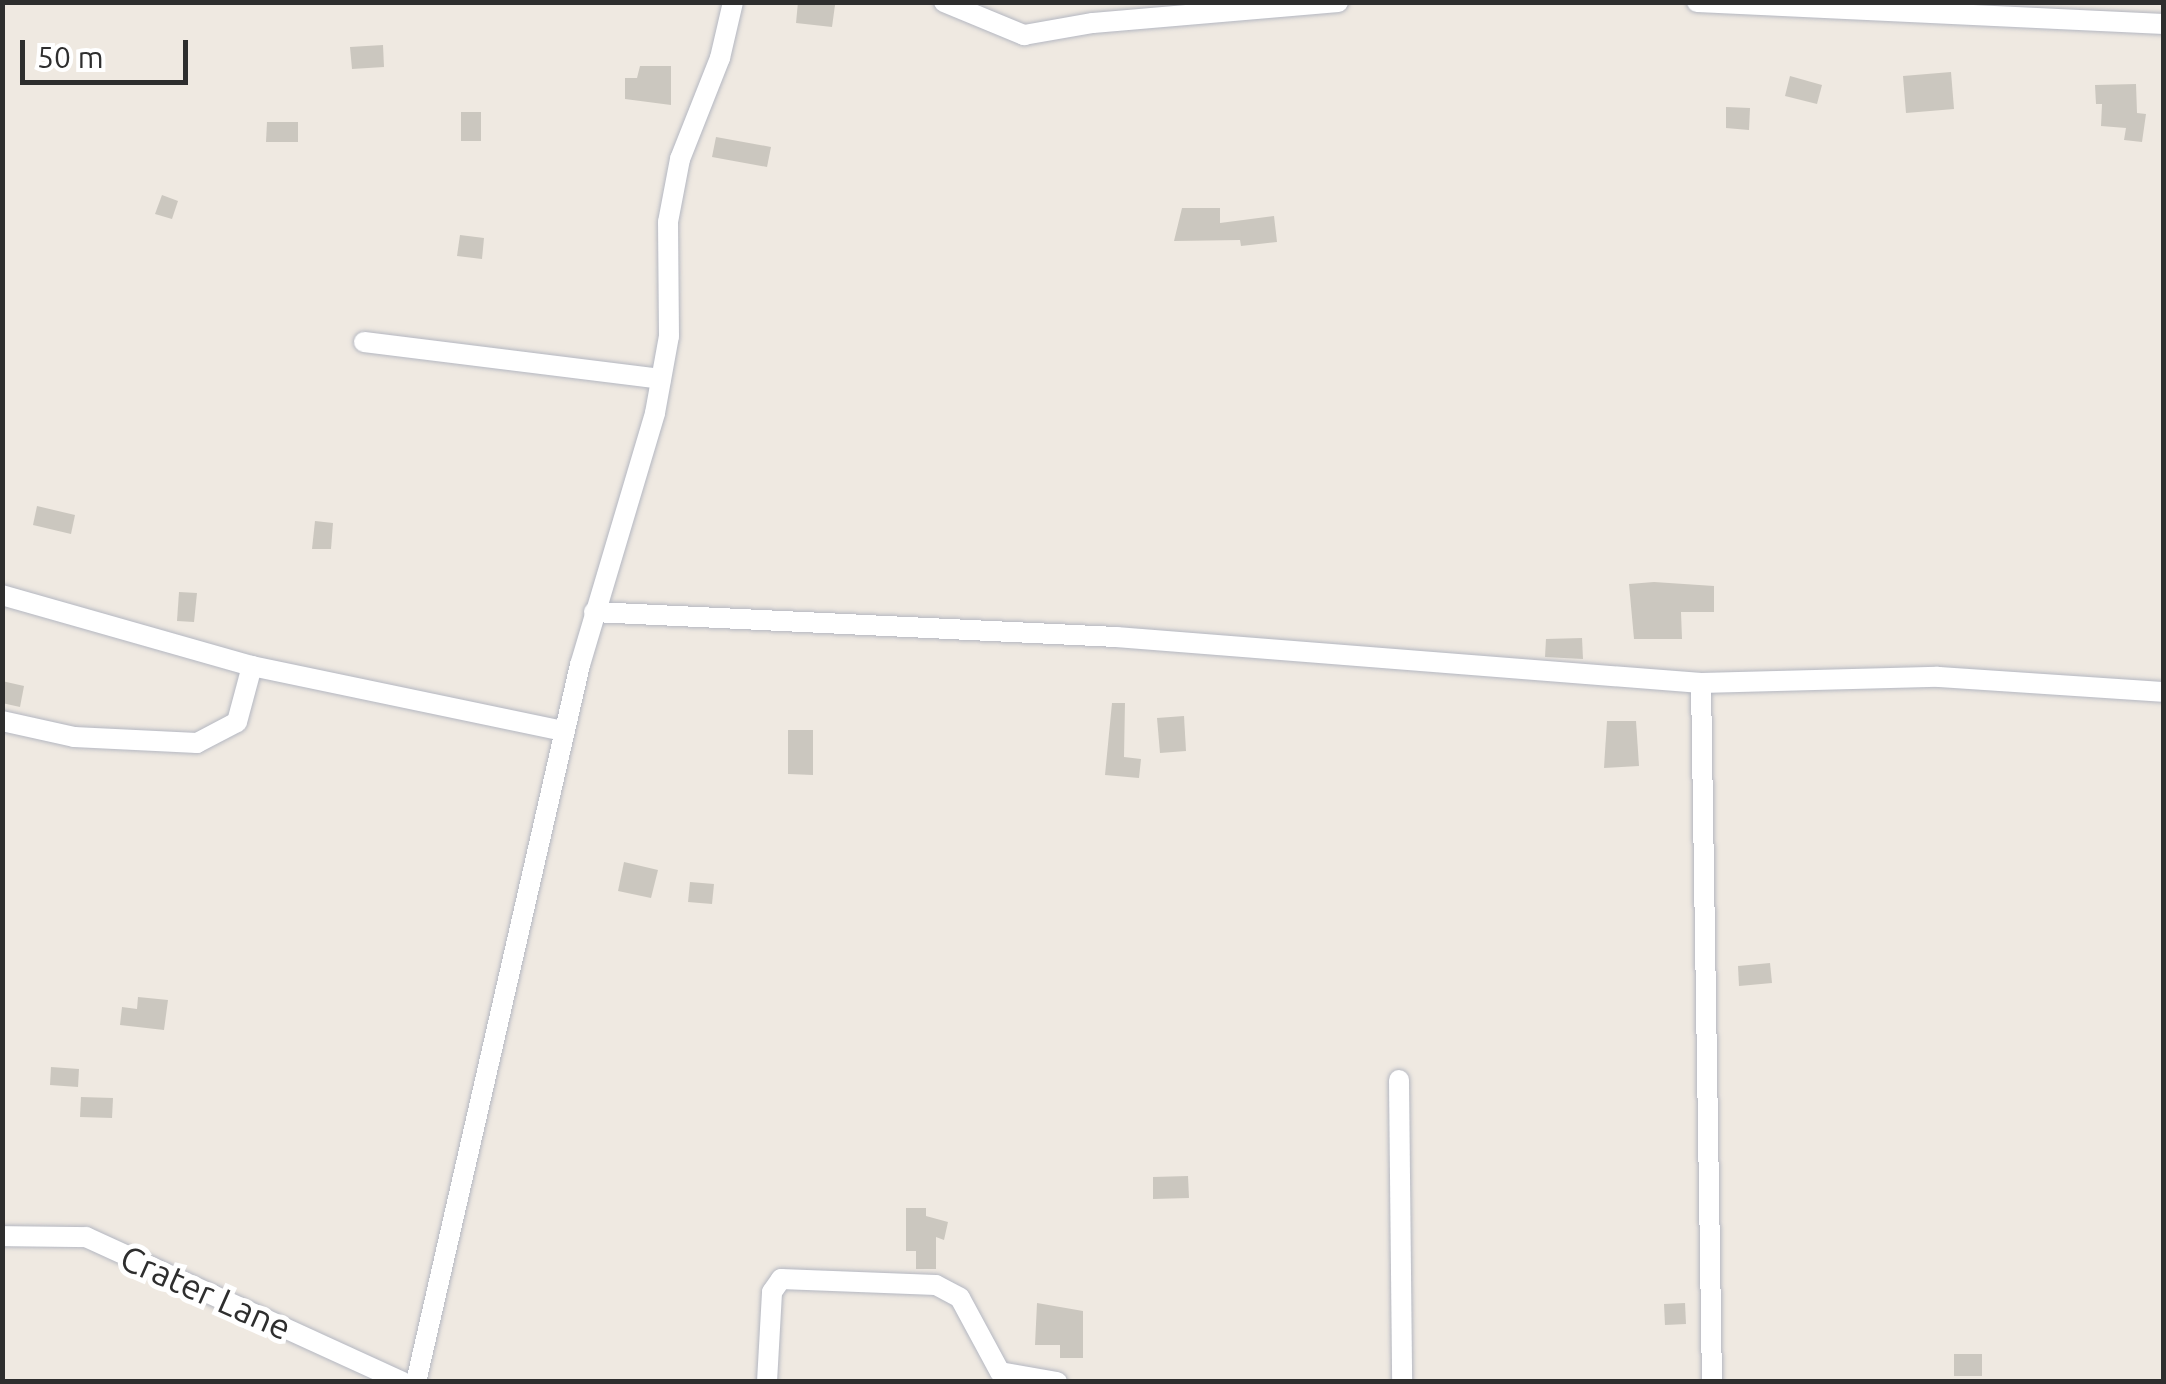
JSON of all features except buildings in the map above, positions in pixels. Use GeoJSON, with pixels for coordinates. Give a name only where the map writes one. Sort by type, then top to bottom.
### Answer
{"type":"FeatureCollection","features":[{"type":"Feature","properties":{"kind":"street"},"geometry":{"type":"LineString","coordinates":[[416,1382],[564,730],[661,379],[669,336],[668,222],[680,160],[720,58],[733,2]]}},
{"type":"Feature","properties":{"kind":"street"},"geometry":{"type":"LineString","coordinates":[[944,2],[1024,35],[1093,23],[1338,2]]}},
{"type":"Feature","properties":{"kind":"street"},"geometry":{"type":"LineString","coordinates":[[1696,2],[2164,24]]}},
{"type":"Feature","properties":{"kind":"street"},"geometry":{"type":"LineString","coordinates":[[364,342],[661,379]]}},
{"type":"Feature","properties":{"kind":"street"},"geometry":{"type":"LineString","coordinates":[[2,595],[252,666],[564,730]]}},
{"type":"Feature","properties":{"kind":"street"},"geometry":{"type":"LineString","coordinates":[[594,612],[1116,636],[1700,683],[1938,677],[2164,692]]}},
{"type":"Feature","properties":{"kind":"street"},"geometry":{"type":"LineString","coordinates":[[2,721],[74,737],[197,743],[237,722],[252,666]]}},
{"type":"Feature","properties":{"kind":"street"},"geometry":{"type":"LineString","coordinates":[[1700,683],[1712,1382]]}},
{"type":"Feature","properties":{"kind":"street"},"geometry":{"type":"LineString","coordinates":[[1399,1080],[1402,1382]]}},
{"type":"Feature","properties":{"kind":"street","name":"Crater Lane"},"geometry":{"type":"LineString","coordinates":[[2,1236],[86,1237],[402,1382]]}},
{"type":"Feature","properties":{"kind":"street"},"geometry":{"type":"LineString","coordinates":[[767,1382],[772,1292],[781,1278],[936,1285],[960,1298],[1000,1372],[1057,1382]]}}]}
